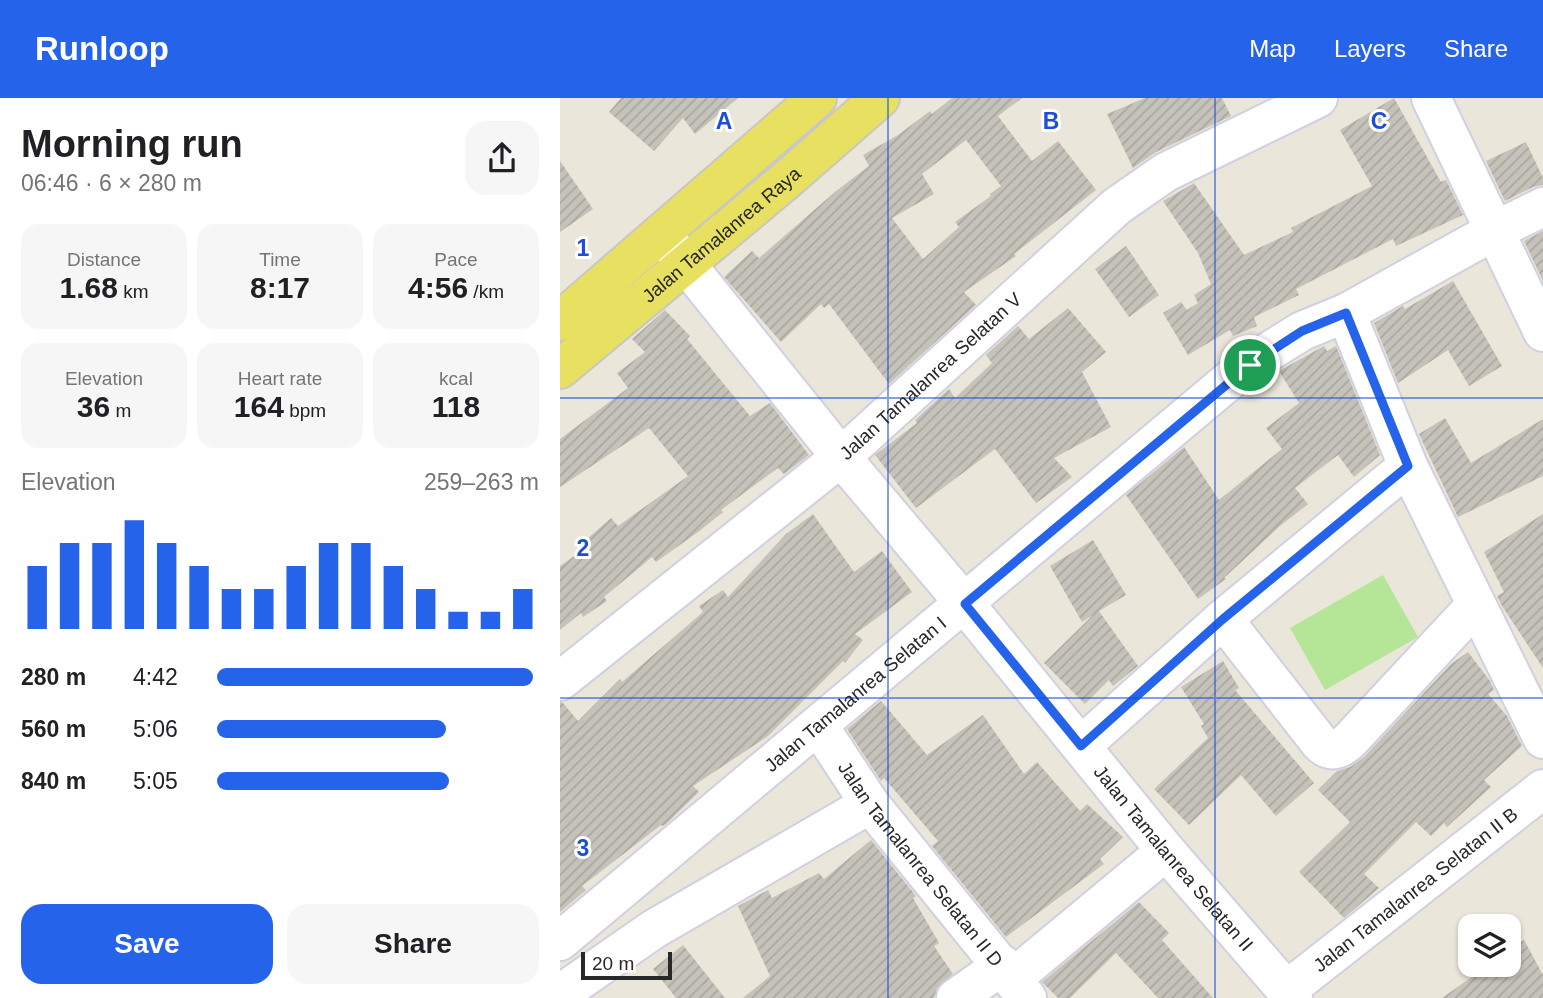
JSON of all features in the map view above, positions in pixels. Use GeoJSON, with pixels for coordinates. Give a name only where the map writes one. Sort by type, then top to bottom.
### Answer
{"type":"FeatureCollection","features":[{"type":"Feature","properties":{"kind":"main road","name":"Jalan Tamalanrea Raya"},"geometry":{"type":"LineString","coordinates":[[560,321],[817,98]]}},
{"type":"Feature","properties":{"kind":"main road","name":"Jalan Tamalanrea Raya"},"geometry":{"type":"LineString","coordinates":[[560,369],[880,98]]}},
{"type":"Feature","properties":{"kind":"street","name":"Jalan Tamalanrea Selatan V"},"geometry":{"type":"LineString","coordinates":[[560,681],[841,457],[1117,206],[1166,172],[1318,98]]}},
{"type":"Feature","properties":{"kind":"street"},"geometry":{"type":"LineString","coordinates":[[1431,98],[1543,332]]}},
{"type":"Feature","properties":{"kind":"street","name":"Jalan Tamalanrea Selatan I"},"geometry":{"type":"LineString","coordinates":[[560,942],[1250,365],[1302,331],[1346,313],[1543,207]]}},
{"type":"Feature","properties":{"kind":"street","name":"Jalan Tamalanrea Selatan II"},"geometry":{"type":"LineString","coordinates":[[662,233],[841,457],[1167,851],[1290,994]]}},
{"type":"Feature","properties":{"kind":"street"},"geometry":{"type":"LineString","coordinates":[[1346,313],[1408,466],[1543,739]]}},
{"type":"Feature","properties":{"kind":"street"},"geometry":{"type":"LineString","coordinates":[[1081,746],[1223,619],[1408,466]]}},
{"type":"Feature","properties":{"kind":"street"},"geometry":{"type":"LineString","coordinates":[[1223,619],[1320,743],[1334,750],[1343,747],[1353,737],[1476,605]]}},
{"type":"Feature","properties":{"kind":"street","name":"Jalan Tamalanrea Selatan II D"},"geometry":{"type":"LineString","coordinates":[[818,726],[870,804],[1014,980]]}},
{"type":"Feature","properties":{"kind":"street","name":"Jalan Tamalanrea Selatan II B"},"geometry":{"type":"LineString","coordinates":[[1290,994],[1543,789]]}},
{"type":"Feature","properties":{"kind":"street"},"geometry":{"type":"LineString","coordinates":[[560,994],[654,929],[870,804]]}},
{"type":"Feature","properties":{"kind":"street"},"geometry":{"type":"LineString","coordinates":[[956,998],[1014,980],[1167,851]]}},
{"type":"Feature","properties":{"kind":"green space"},"geometry":{"type":"Polygon","coordinates":[[[1383,575],[1418,637],[1325,690],[1290,628],[1383,575]]]}},
{"type":"Feature","properties":{"kind":"building"},"geometry":{"type":"Polygon","coordinates":[[[621,98],[738,98],[695,134],[683,118],[654,151],[609,112],[621,98]]]}},
{"type":"Feature","properties":{"kind":"building"},"geometry":{"type":"Polygon","coordinates":[[[952,98],[1022,98],[998,116],[1032,161],[1058,141],[1096,190],[1014,254],[1016,256],[964,292],[976,305],[889,384],[829,304],[824,308],[821,304],[781,342],[724,277],[752,251],[759,258],[869,166],[863,155],[898,135],[930,111],[932,114],[952,98]],[[966,140],[922,174],[934,194],[892,218],[923,259],[959,227],[955,222],[1001,186],[966,140]]]}},
{"type":"Feature","properties":{"kind":"building"},"geometry":{"type":"Polygon","coordinates":[[[1145,98],[1222,98],[1231,116],[1156,152],[1133,168],[1107,114],[1145,98]]]}},
{"type":"Feature","properties":{"kind":"building"},"geometry":{"type":"Polygon","coordinates":[[[1394,98],[1441,182],[1446,180],[1463,215],[1396,246],[1393,239],[1296,289],[1299,295],[1254,317],[1257,326],[1233,336],[1230,330],[1188,355],[1163,313],[1181,302],[1187,310],[1198,303],[1194,295],[1211,284],[1198,253],[1163,201],[1194,183],[1244,255],[1293,232],[1291,228],[1372,186],[1340,130],[1394,98]]]}},
{"type":"Feature","properties":{"kind":"building"},"geometry":{"type":"Polygon","coordinates":[[[1526,142],[1543,178],[1543,185],[1505,201],[1486,161],[1526,142]]]}},
{"type":"Feature","properties":{"kind":"building"},"geometry":{"type":"Polygon","coordinates":[[[560,161],[593,209],[560,232],[560,161]]]}},
{"type":"Feature","properties":{"kind":"building"},"geometry":{"type":"Polygon","coordinates":[[[1543,231],[1543,281],[1524,241],[1543,231]]]}},
{"type":"Feature","properties":{"kind":"building"},"geometry":{"type":"Polygon","coordinates":[[[1126,246],[1159,295],[1129,317],[1095,269],[1126,246]]]}},
{"type":"Feature","properties":{"kind":"building"},"geometry":{"type":"Polygon","coordinates":[[[1453,281],[1502,366],[1469,386],[1448,350],[1398,383],[1374,323],[1403,306],[1405,309],[1453,281]]]}},
{"type":"Feature","properties":{"kind":"building"},"geometry":{"type":"Polygon","coordinates":[[[1068,308],[1106,352],[1082,372],[1111,427],[1054,458],[1072,477],[1036,503],[995,449],[916,508],[875,455],[917,423],[915,420],[949,389],[955,398],[992,363],[986,355],[1018,326],[1029,339],[1068,308]]]}},
{"type":"Feature","properties":{"kind":"building"},"geometry":{"type":"Polygon","coordinates":[[[665,310],[690,336],[687,339],[750,416],[770,403],[809,455],[784,474],[778,468],[656,562],[652,557],[604,597],[607,601],[583,617],[581,613],[560,630],[560,566],[583,550],[579,546],[611,518],[618,526],[688,476],[649,428],[560,487],[560,439],[628,388],[617,373],[645,352],[632,339],[665,310]]]}},
{"type":"Feature","properties":{"kind":"building"},"geometry":{"type":"Polygon","coordinates":[[[1324,346],[1327,351],[1336,346],[1380,455],[1354,477],[1338,455],[1295,488],[1308,504],[1280,526],[1224,578],[1226,579],[1198,599],[1126,495],[1184,447],[1219,500],[1282,449],[1266,428],[1299,403],[1279,371],[1324,346]]]}},
{"type":"Feature","properties":{"kind":"building"},"geometry":{"type":"Polygon","coordinates":[[[1445,418],[1471,463],[1543,419],[1543,476],[1458,517],[1419,434],[1445,418]]]}},
{"type":"Feature","properties":{"kind":"building"},"geometry":{"type":"Polygon","coordinates":[[[813,514],[854,572],[882,551],[912,592],[855,634],[863,640],[845,663],[843,661],[768,736],[693,786],[699,792],[666,824],[661,825],[582,886],[586,890],[560,912],[560,702],[578,721],[620,679],[622,682],[703,612],[699,606],[723,590],[728,597],[786,534],[813,514]]]}},
{"type":"Feature","properties":{"kind":"building"},"geometry":{"type":"Polygon","coordinates":[[[1543,514],[1543,668],[1502,606],[1497,596],[1504,592],[1484,552],[1543,514]]]}},
{"type":"Feature","properties":{"kind":"building"},"geometry":{"type":"Polygon","coordinates":[[[1093,540],[1126,595],[1099,611],[1138,666],[1113,686],[1109,680],[1085,704],[1044,663],[1093,615],[1082,622],[1050,566],[1093,540]]]}},
{"type":"Feature","properties":{"kind":"building"},"geometry":{"type":"Polygon","coordinates":[[[1468,652],[1490,681],[1494,690],[1488,694],[1507,716],[1522,746],[1484,780],[1491,787],[1447,827],[1444,823],[1431,836],[1416,822],[1364,874],[1379,888],[1344,918],[1299,872],[1350,822],[1318,790],[1337,771],[1350,767],[1364,757],[1451,664],[1468,652]]]}},
{"type":"Feature","properties":{"kind":"building"},"geometry":{"type":"Polygon","coordinates":[[[1223,661],[1239,688],[1235,690],[1314,783],[1276,816],[1241,775],[1189,825],[1154,789],[1208,738],[1201,726],[1204,724],[1181,687],[1223,661]]]}},
{"type":"Feature","properties":{"kind":"building"},"geometry":{"type":"Polygon","coordinates":[[[881,701],[927,755],[983,715],[1024,774],[1037,762],[1080,811],[1087,804],[1123,837],[1100,859],[1104,864],[1006,937],[932,846],[938,841],[884,778],[881,781],[847,729],[881,701]]]}},
{"type":"Feature","properties":{"kind":"building"},"geometry":{"type":"Polygon","coordinates":[[[871,840],[916,896],[913,898],[939,943],[934,946],[953,974],[937,988],[934,998],[743,998],[770,976],[738,906],[768,890],[772,898],[819,873],[824,879],[871,840]]]}},
{"type":"Feature","properties":{"kind":"building"},"geometry":{"type":"Polygon","coordinates":[[[1139,902],[1169,933],[1162,940],[1213,998],[1158,998],[1116,953],[1070,998],[1058,998],[1042,982],[1139,902]]]}},
{"type":"Feature","properties":{"kind":"building"},"geometry":{"type":"Polygon","coordinates":[[[1524,940],[1543,975],[1543,998],[1442,998],[1472,977],[1521,977],[1521,942],[1524,940]]]}},
{"type":"Feature","properties":{"kind":"building"},"geometry":{"type":"Polygon","coordinates":[[[683,945],[725,998],[676,998],[653,969],[683,945]]]}},
{"type":"Feature","properties":{"kind":"route"},"geometry":{"type":"LineString","coordinates":[[1346,313],[1408,466],[1223,619],[1081,746],[965,604],[1250,365],[1302,331],[1346,313]]}}]}
